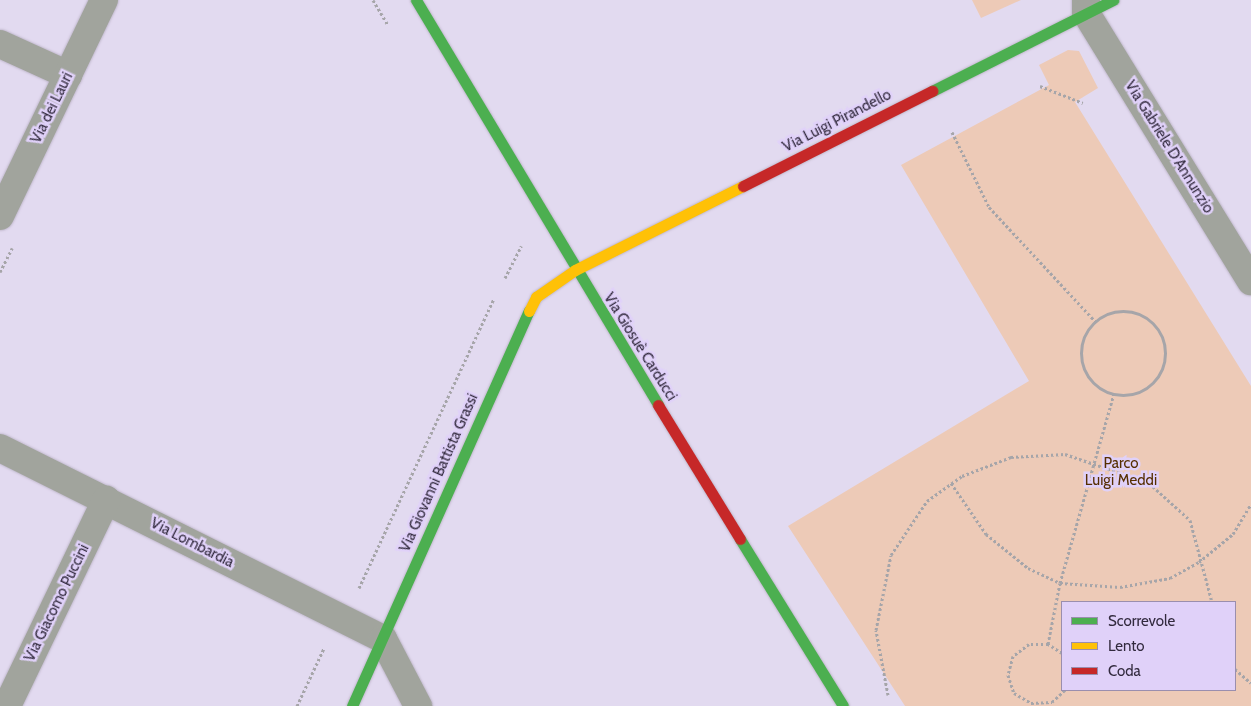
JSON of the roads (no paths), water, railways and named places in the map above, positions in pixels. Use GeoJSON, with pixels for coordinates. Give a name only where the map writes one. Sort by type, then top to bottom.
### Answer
{"type":"FeatureCollection","features":[{"type":"Feature","properties":{"kind":"street","name":"Via dei Lauri"},"geometry":{"type":"LineString","coordinates":[[0,216],[104,0]]}},
{"type":"Feature","properties":{"kind":"street","name":"Via Giosuè Carducci"},"geometry":{"type":"LineString","coordinates":[[416,0],[575,270],[843,706]]}},
{"type":"Feature","properties":{"kind":"street","name":"Via Luigi Pirandello"},"geometry":{"type":"LineString","coordinates":[[575,270],[1086,7],[1113,0]]}},
{"type":"Feature","properties":{"kind":"street","name":"Via Gabriele D'Annunzio"},"geometry":{"type":"LineString","coordinates":[[1086,7],[1251,281]]}},
{"type":"Feature","properties":{"kind":"street"},"geometry":{"type":"LineString","coordinates":[[0,44],[68,75]]}},
{"type":"Feature","properties":{"kind":"street","name":"Via Giovanni Battista Grassi"},"geometry":{"type":"LineString","coordinates":[[352,706],[523,318],[536,296],[575,270]]}},
{"type":"Feature","properties":{"kind":"street","name":"Via Lombardia"},"geometry":{"type":"LineString","coordinates":[[0,448],[383,639]]}},
{"type":"Feature","properties":{"kind":"street","name":"Via Giacomo Puccini"},"geometry":{"type":"LineString","coordinates":[[7,706],[106,500]]}},
{"type":"Feature","properties":{"kind":"street"},"geometry":{"type":"LineString","coordinates":[[383,639],[418,706]]}},
{"type":"Feature","properties":{"kind":"park label","name":"Parco Luigi Meddi"},"geometry":{"type":"Point","coordinates":[1121,472]}}]}
